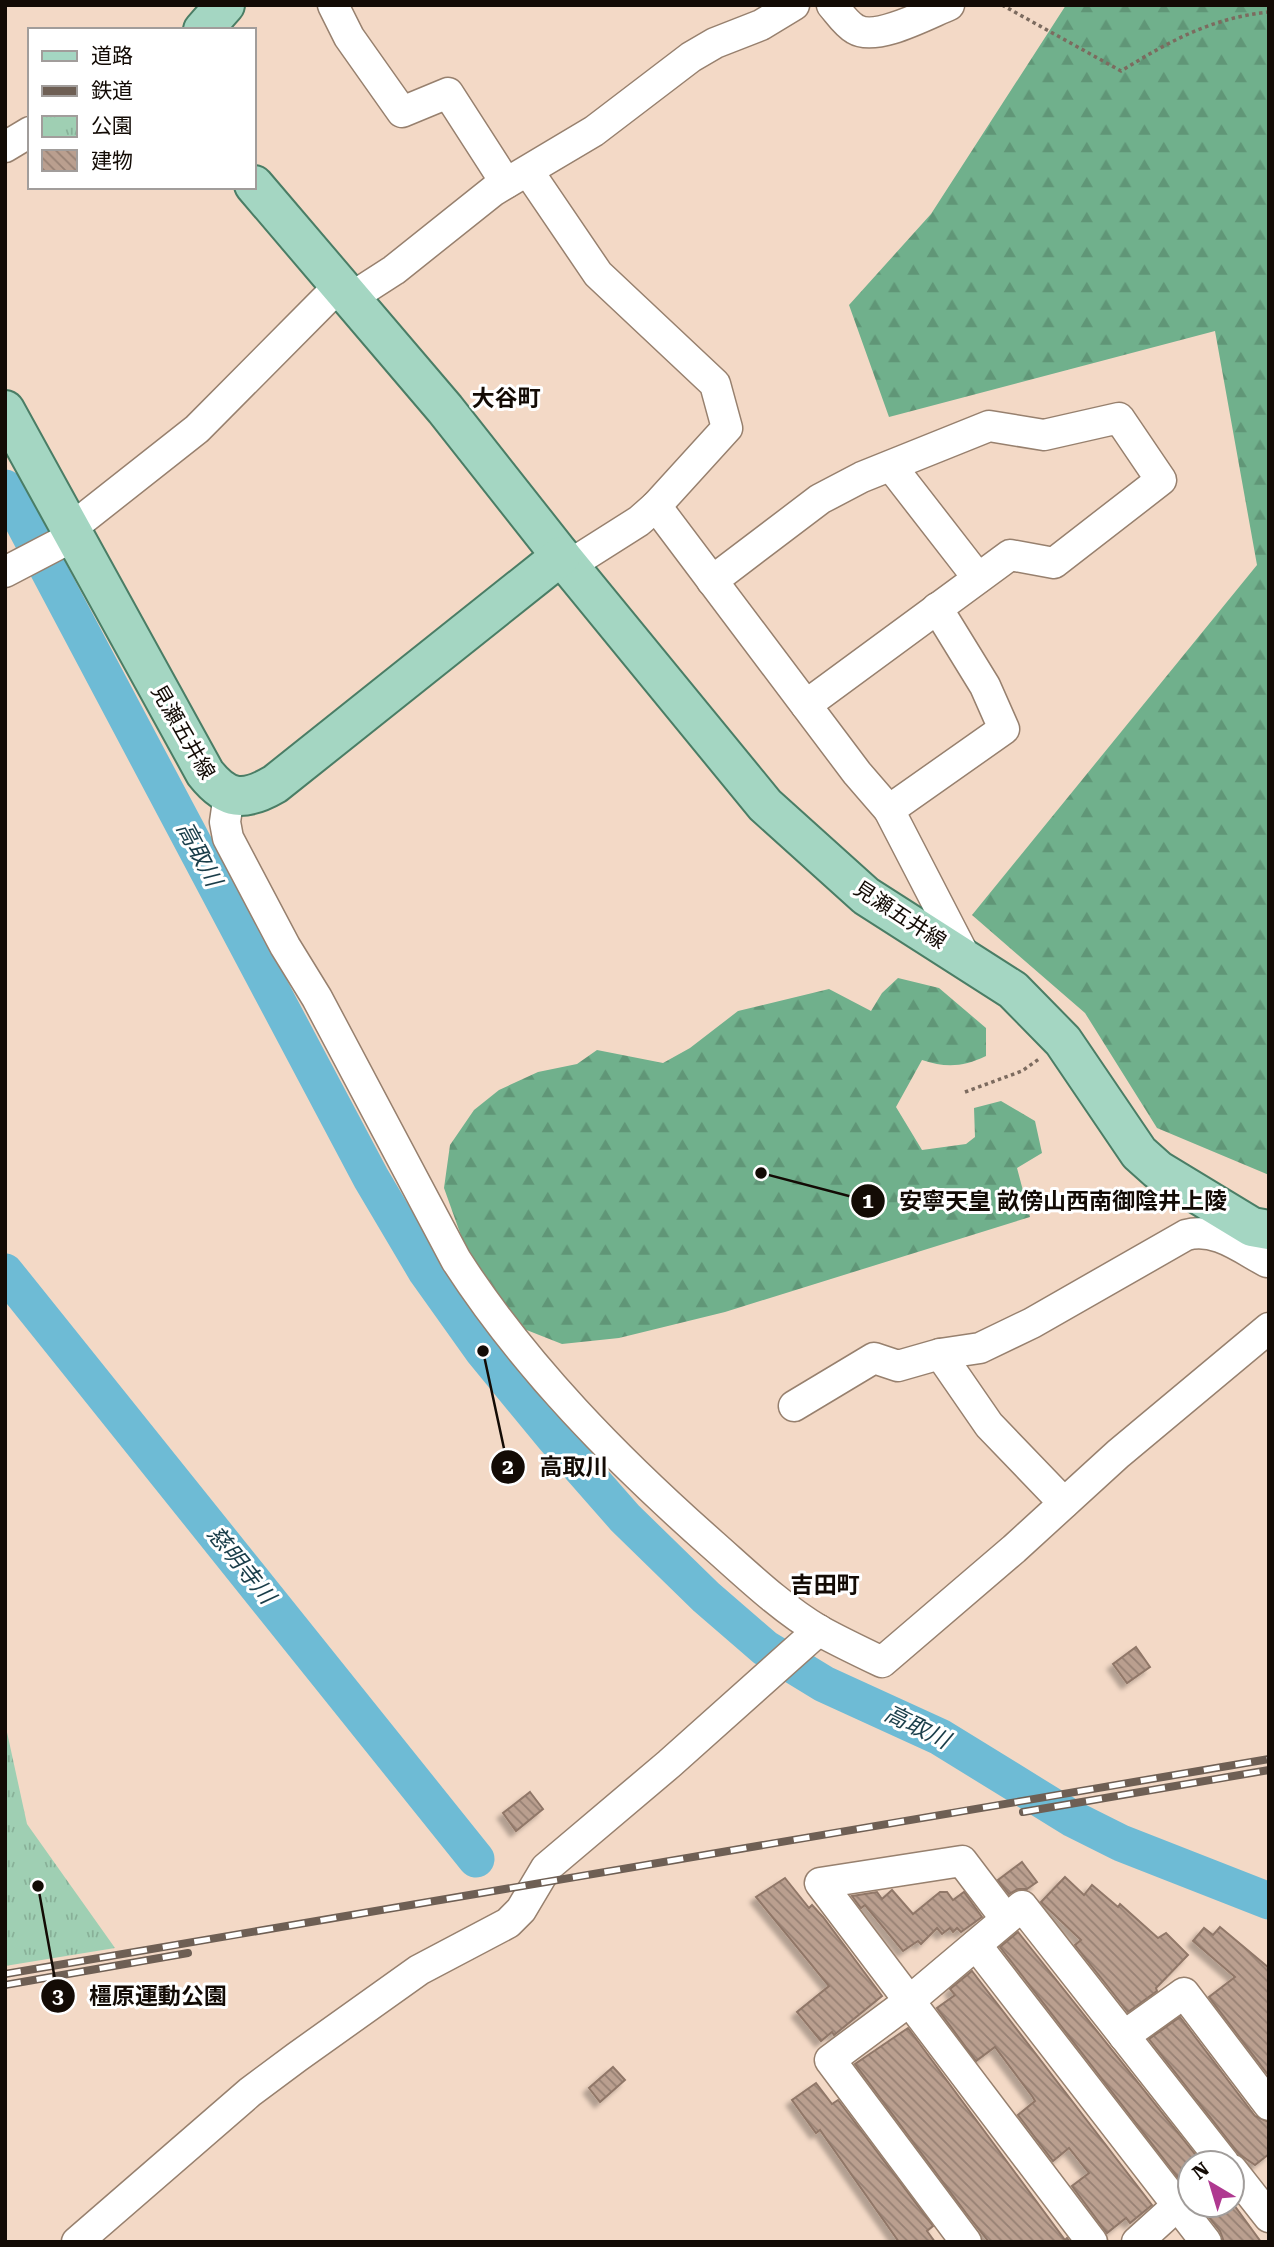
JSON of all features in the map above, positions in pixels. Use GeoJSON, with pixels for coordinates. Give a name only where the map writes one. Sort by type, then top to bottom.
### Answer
{"type":"FeatureCollection","features":[{"type":"Feature","properties":{"kind":"main road"},"geometry":{"type":"LineString","coordinates":[[205,28],[225,5]]}},
{"type":"Feature","properties":{"kind":"main road","name":"見瀬五井線"},"geometry":{"type":"LineString","coordinates":[[256,188],[445,409],[743,780],[784,823],[866,896],[1013,990],[1063,1041],[1139,1153],[1158,1170],[1252,1227],[1268,1249]]}},
{"type":"Feature","properties":{"kind":"main road","name":"見瀬五井線"},"geometry":{"type":"LineString","coordinates":[[5,410],[68,536],[205,773],[216,787],[229,794],[245,797],[275,784],[565,561]]}},
{"type":"Feature","properties":{"kind":"street"},"geometry":{"type":"LineString","coordinates":[[334,5],[349,37],[402,112],[448,93],[598,274],[708,374],[718,391],[727,428],[639,521],[565,561]]}},
{"type":"Feature","properties":{"kind":"street"},"geometry":{"type":"LineString","coordinates":[[7,571],[68,536],[197,429],[344,293],[377,283],[475,204],[594,131],[691,57],[715,43],[761,25],[794,5]]}},
{"type":"Feature","properties":{"kind":"street"},"geometry":{"type":"LineString","coordinates":[[832,5],[853,29],[866,34],[882,31],[949,5]]}},
{"type":"Feature","properties":{"kind":"street"},"geometry":{"type":"LineString","coordinates":[[5,147],[28,133]]}},
{"type":"Feature","properties":{"kind":"street"},"geometry":{"type":"LineString","coordinates":[[712,581],[840,485],[989,426],[1044,435],[1119,418],[1161,480],[1054,563],[1010,555],[806,705]]}},
{"type":"Feature","properties":{"kind":"street"},"geometry":{"type":"LineString","coordinates":[[891,466],[978,578]]}},
{"type":"Feature","properties":{"kind":"street"},"geometry":{"type":"LineString","coordinates":[[656,506],[889,810],[965,957]]}},
{"type":"Feature","properties":{"kind":"street"},"geometry":{"type":"LineString","coordinates":[[889,810],[1004,729],[985,686],[937,608]]}},
{"type":"Feature","properties":{"kind":"street"},"geometry":{"type":"LineString","coordinates":[[229,794],[225,822],[228,838],[323,1008],[451,1251],[476,1292],[591,1428],[648,1488],[814,1634],[882,1662],[1118,1454],[1269,1328]]}},
{"type":"Feature","properties":{"kind":"street"},"geometry":{"type":"LineString","coordinates":[[794,1406],[874,1358],[898,1366],[940,1354],[979,1348],[1032,1323],[1186,1235],[1201,1231],[1268,1249]]}},
{"type":"Feature","properties":{"kind":"street"},"geometry":{"type":"LineString","coordinates":[[940,1354],[989,1425],[1064,1503]]}},
{"type":"Feature","properties":{"kind":"street"},"geometry":{"type":"LineString","coordinates":[[77,2242],[250,2092],[297,2057],[419,1970],[508,1923],[521,1910],[546,1868],[814,1634]]}},
{"type":"Feature","properties":{"kind":"street"},"geometry":{"type":"LineString","coordinates":[[1006,1919],[962,1861],[820,1883],[1092,2242]]}},
{"type":"Feature","properties":{"kind":"street"},"geometry":{"type":"LineString","coordinates":[[966,2242],[830,2060],[908,2002],[1022,1906],[1124,2036],[1219,2149]]}},
{"type":"Feature","properties":{"kind":"street"},"geometry":{"type":"LineString","coordinates":[[976,1945],[1176,2190]]}},
{"type":"Feature","properties":{"kind":"street"},"geometry":{"type":"LineString","coordinates":[[1124,2036],[1184,1993],[1269,2105]]}},
{"type":"Feature","properties":{"kind":"street"},"geometry":{"type":"LineString","coordinates":[[1246,2184],[1269,2217]]}},
{"type":"Feature","properties":{"kind":"street"},"geometry":{"type":"LineString","coordinates":[[1137,2242],[1176,2207]]}},
{"type":"Feature","properties":{"kind":"street"},"geometry":{"type":"LineString","coordinates":[[1194,2219],[1206,2242]]}},
{"type":"Feature","properties":{"kind":"path"},"geometry":{"type":"LineString","coordinates":[[1002,5],[1121,71],[1180,34],[1243,15],[1269,12]]}},
{"type":"Feature","properties":{"kind":"path"},"geometry":{"type":"LineString","coordinates":[[965,1092],[1023,1071],[1063,1041]]}},
{"type":"Feature","properties":{"kind":"green space"},"geometry":{"type":"Polygon","coordinates":[[[1066,5],[1269,5],[1269,1175],[1157,1128],[1085,1013],[972,915],[1257,565],[1215,331],[889,417],[849,305],[931,214],[1066,5]]]}},
{"type":"Feature","properties":{"kind":"green space"},"geometry":{"type":"Polygon","coordinates":[[[898,978],[939,988],[986,1028],[986,1056],[954,1065],[922,1060],[896,1107],[922,1150],[966,1144],[975,1137],[974,1108],[1001,1101],[1035,1121],[1042,1153],[1017,1168],[1030,1217],[725,1312],[619,1338],[562,1344],[524,1329],[494,1294],[464,1244],[444,1188],[450,1145],[474,1110],[499,1090],[538,1072],[577,1064],[597,1050],[663,1063],[690,1048],[738,1011],[829,989],[871,1011],[882,993],[898,978]]]}},
{"type":"Feature","properties":{"kind":"green space"},"geometry":{"type":"Polygon","coordinates":[[[5,1723],[27,1824],[115,1948],[5,1966],[5,1723]]]}},
{"type":"Feature","properties":{"kind":"building"},"geometry":{"type":"Polygon","coordinates":[[[1136,1647],[1150,1667],[1127,1683],[1113,1664],[1136,1647]]]}},
{"type":"Feature","properties":{"kind":"building"},"geometry":{"type":"Polygon","coordinates":[[[530,1792],[543,1809],[516,1831],[503,1813],[530,1792]]]}},
{"type":"Feature","properties":{"kind":"building"},"geometry":{"type":"Polygon","coordinates":[[[1022,1862],[1037,1882],[1027,1889],[1018,1889],[1009,1894],[998,1880],[1022,1862]]]}},
{"type":"Feature","properties":{"kind":"building"},"geometry":{"type":"Polygon","coordinates":[[[1065,1877],[1084,1895],[1092,1885],[1118,1907],[1120,1904],[1158,1938],[1166,1933],[1188,1955],[1156,1988],[1157,1991],[1128,2012],[1075,1945],[1081,1940],[1041,1902],[1065,1877]]]}},
{"type":"Feature","properties":{"kind":"building"},"geometry":{"type":"Polygon","coordinates":[[[785,1878],[809,1908],[812,1905],[823,1917],[882,1996],[834,2035],[832,2032],[821,2041],[797,2012],[829,1986],[756,1897],[785,1878]]]}},
{"type":"Feature","properties":{"kind":"building"},"geometry":{"type":"Polygon","coordinates":[[[892,1890],[913,1914],[940,1892],[947,1892],[953,1900],[964,1892],[982,1917],[961,1932],[957,1928],[953,1932],[950,1928],[942,1934],[937,1928],[921,1944],[918,1941],[903,1951],[865,1905],[861,1908],[852,1896],[877,1892],[882,1899],[892,1890]]]}},
{"type":"Feature","properties":{"kind":"building"},"geometry":{"type":"Polygon","coordinates":[[[1220,1927],[1269,1968],[1269,2076],[1209,1997],[1235,1977],[1193,1941],[1204,1928],[1213,1935],[1220,1927]]]}},
{"type":"Feature","properties":{"kind":"building"},"geometry":{"type":"Polygon","coordinates":[[[1018,1932],[1191,2149],[1176,2149],[1176,2175],[1000,1947],[1018,1932]]]}},
{"type":"Feature","properties":{"kind":"building"},"geometry":{"type":"Polygon","coordinates":[[[972,1971],[1152,2205],[1130,2223],[1126,2218],[1107,2233],[1072,2186],[1089,2173],[1069,2148],[1053,2161],[1018,2115],[1035,2101],[995,2047],[976,2061],[937,2008],[955,1995],[950,1989],[972,1971]]]}},
{"type":"Feature","properties":{"kind":"building"},"geometry":{"type":"Polygon","coordinates":[[[1180,2017],[1255,2116],[1269,2122],[1269,2154],[1255,2165],[1246,2159],[1246,2149],[1235,2149],[1149,2039],[1180,2017]]]}},
{"type":"Feature","properties":{"kind":"building"},"geometry":{"type":"Polygon","coordinates":[[[908,2028],[1065,2240],[1067,2238],[1070,2242],[989,2242],[966,2213],[855,2064],[908,2028]]]}},
{"type":"Feature","properties":{"kind":"building"},"geometry":{"type":"Polygon","coordinates":[[[613,2067],[625,2080],[600,2102],[589,2088],[613,2067]]]}},
{"type":"Feature","properties":{"kind":"building"},"geometry":{"type":"Polygon","coordinates":[[[816,2083],[832,2104],[838,2100],[933,2226],[927,2231],[935,2242],[899,2242],[820,2130],[816,2133],[792,2100],[816,2083]]]}},
{"type":"Feature","properties":{"kind":"building"},"geometry":{"type":"Polygon","coordinates":[[[1210,2219],[1244,2219],[1261,2242],[1224,2242],[1220,2231],[1210,2219]]]}},
{"type":"Feature","properties":{"kind":"waterway","name":"高取川"},"geometry":{"type":"LineString","coordinates":[[5,488],[371,1178],[426,1271],[483,1351],[625,1518],[706,1597],[765,1648],[824,1684],[940,1737],[1073,1819],[1121,1843],[1269,1901]]}},
{"type":"Feature","properties":{"kind":"waterway","name":"慈明寺川"},"geometry":{"type":"LineString","coordinates":[[5,1272],[476,1859]]}},
{"type":"Feature","properties":{"kind":"railway"},"geometry":{"type":"LineString","coordinates":[[5,1974],[1269,1759]]}},
{"type":"Feature","properties":{"kind":"railway"},"geometry":{"type":"LineString","coordinates":[[1023,1812],[1269,1770]]}},
{"type":"Feature","properties":{"kind":"railway"},"geometry":{"type":"LineString","coordinates":[[5,1985],[188,1953]]}},
{"type":"Feature","properties":{"kind":"place","name":"安寧天皇 畝傍山西南御陰井上陵"},"geometry":{"type":"Point","coordinates":[761,1173]}},
{"type":"Feature","properties":{"kind":"place","name":"高取川"},"geometry":{"type":"Point","coordinates":[483,1351]}},
{"type":"Feature","properties":{"kind":"place","name":"橿原運動公園"},"geometry":{"type":"Point","coordinates":[38,1886]}},
{"type":"Feature","properties":{"kind":"district","name":"大谷町"},"geometry":{"type":"Point","coordinates":[506,398]}},
{"type":"Feature","properties":{"kind":"district","name":"吉田町"},"geometry":{"type":"Point","coordinates":[825,1585]}}]}
